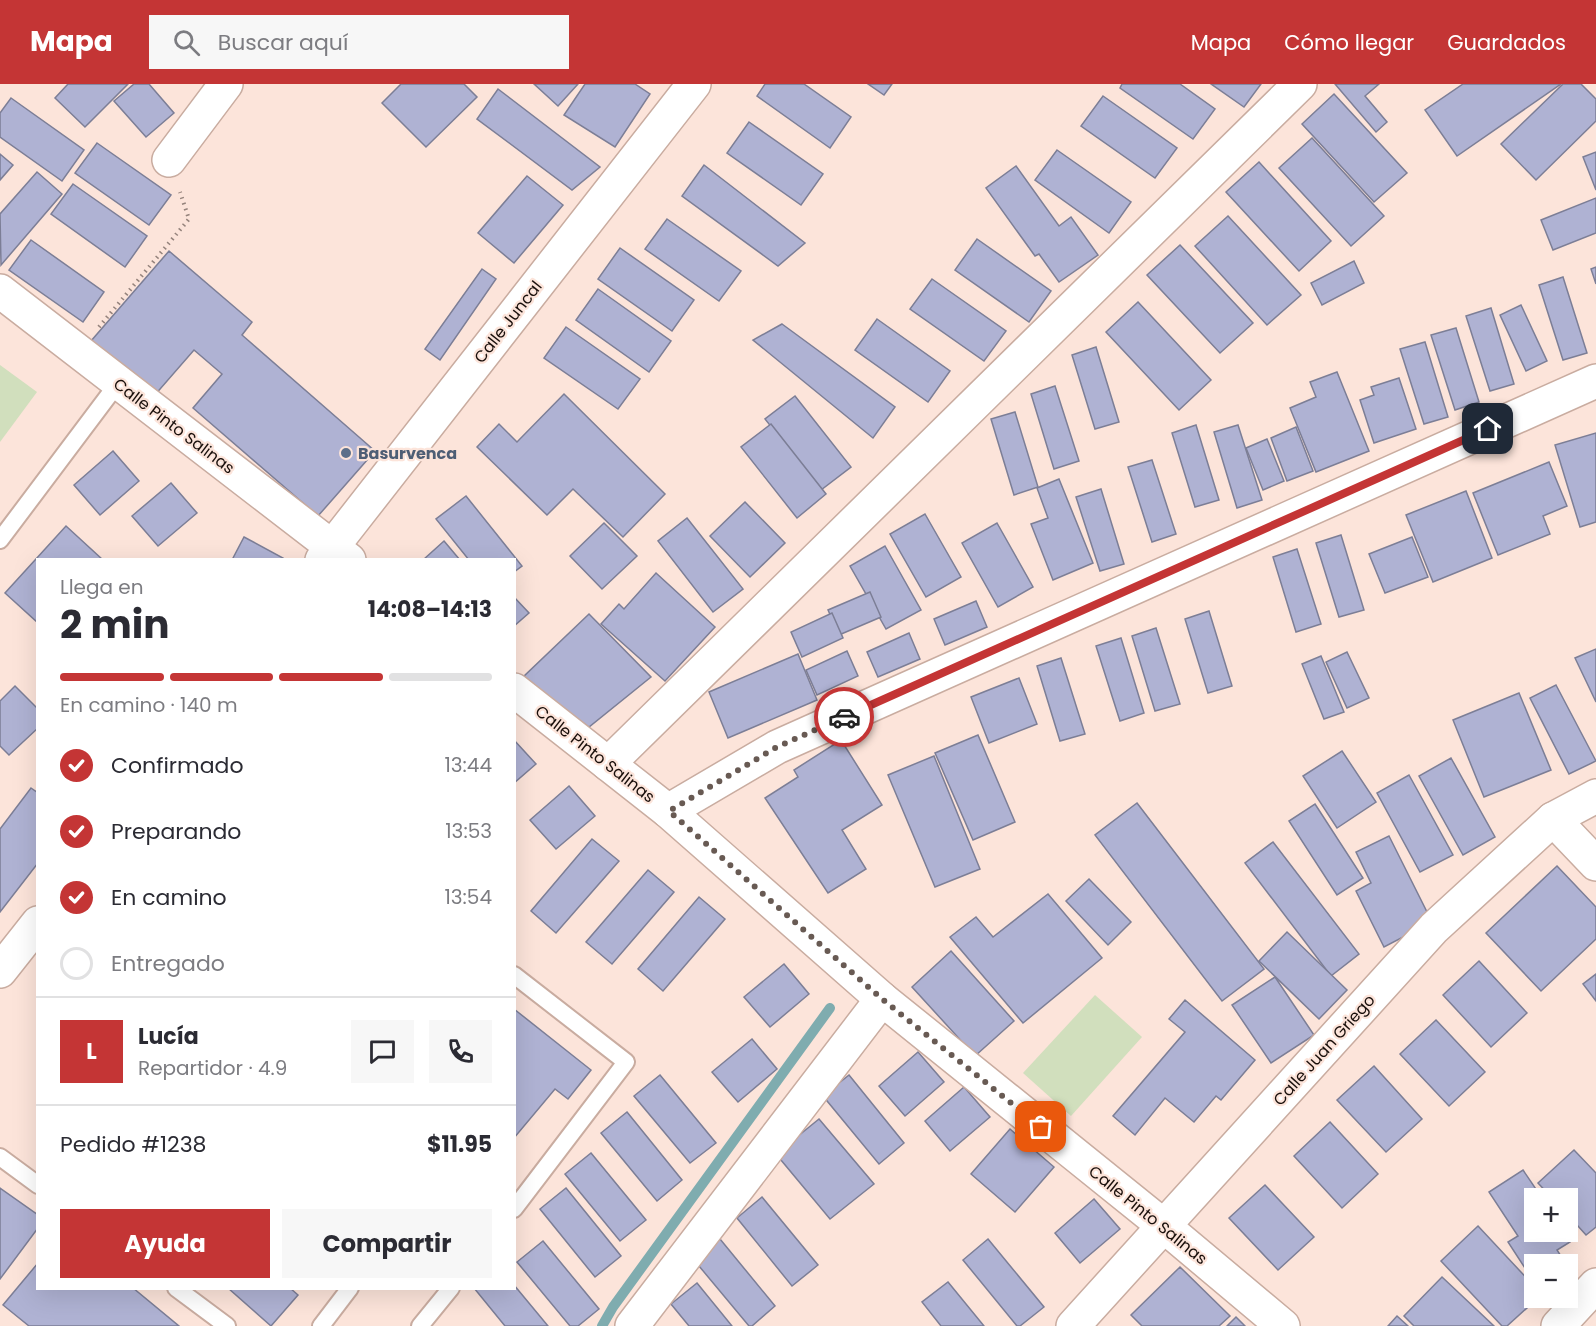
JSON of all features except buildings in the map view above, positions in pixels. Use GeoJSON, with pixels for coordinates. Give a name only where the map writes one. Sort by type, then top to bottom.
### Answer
{"type":"FeatureCollection","features":[{"type":"Feature","properties":{"kind":"street"},"geometry":{"type":"LineString","coordinates":[[169,160],[226,84]]}},
{"type":"Feature","properties":{"kind":"street","name":"Calle Juncal"},"geometry":{"type":"LineString","coordinates":[[335,555],[694,84]]}},
{"type":"Feature","properties":{"kind":"street"},"geometry":{"type":"LineString","coordinates":[[608,764],[1300,84]]}},
{"type":"Feature","properties":{"kind":"street","name":"Calle Pinto Salinas"},"geometry":{"type":"LineString","coordinates":[[0,291],[335,555]]}},
{"type":"Feature","properties":{"kind":"street"},"geometry":{"type":"LineString","coordinates":[[669,811],[777,747],[1596,381]]}},
{"type":"Feature","properties":{"kind":"street","name":"Calle Pinto Salinas"},"geometry":{"type":"LineString","coordinates":[[516,692],[669,811],[882,999],[1165,1227],[1283,1326]]}},
{"type":"Feature","properties":{"kind":"street","name":"Calle Juan Griego"},"geometry":{"type":"LineString","coordinates":[[1073,1326],[1434,928],[1553,819],[1596,796]]}},
{"type":"Feature","properties":{"kind":"street"},"geometry":{"type":"LineString","coordinates":[[1553,819],[1596,864]]}},
{"type":"Feature","properties":{"kind":"street"},"geometry":{"type":"LineString","coordinates":[[0,971],[36,926]]}},
{"type":"Feature","properties":{"kind":"street"},"geometry":{"type":"LineString","coordinates":[[632,1326],[882,999]]}},
{"type":"Feature","properties":{"kind":"street"},"geometry":{"type":"LineString","coordinates":[[1568,1322],[1596,1285]]}},
{"type":"Feature","properties":{"kind":"lane"},"geometry":{"type":"LineString","coordinates":[[0,540],[118,383]]}},
{"type":"Feature","properties":{"kind":"lane"},"geometry":{"type":"LineString","coordinates":[[516,977],[626,1062],[516,1206]]}},
{"type":"Feature","properties":{"kind":"lane"},"geometry":{"type":"LineString","coordinates":[[0,1157],[36,1184]]}},
{"type":"Feature","properties":{"kind":"lane"},"geometry":{"type":"LineString","coordinates":[[180,1290],[227,1326]]}},
{"type":"Feature","properties":{"kind":"lane"},"geometry":{"type":"LineString","coordinates":[[321,1326],[348,1290]]}},
{"type":"Feature","properties":{"kind":"lane"},"geometry":{"type":"LineString","coordinates":[[420,1326],[449,1290]]}},
{"type":"Feature","properties":{"kind":"path"},"geometry":{"type":"LineString","coordinates":[[78,352],[189,219],[169,160]]}},
{"type":"Feature","properties":{"kind":"green space"},"geometry":{"type":"Polygon","coordinates":[[[0,365],[37,392],[0,442],[0,365]]]}},
{"type":"Feature","properties":{"kind":"green space"},"geometry":{"type":"Polygon","coordinates":[[[1095,995],[1142,1037],[1071,1116],[1023,1073],[1095,995]]]}},
{"type":"Feature","properties":{"kind":"waterway"},"geometry":{"type":"LineString","coordinates":[[602,1326],[613,1307],[830,1008]]}},
{"type":"Feature","properties":{"kind":"way so far"},"geometry":{"type":"LineString","coordinates":[[844,717],[777,747],[669,811],[882,999],[1041,1127]]}},
{"type":"Feature","properties":{"kind":"place","name":"Basurvenca"},"geometry":{"type":"Point","coordinates":[346,453]}},
{"type":"Feature","properties":{"kind":"route"},"geometry":{"type":"LineString","coordinates":[[844,717],[1488,429]]}}]}
